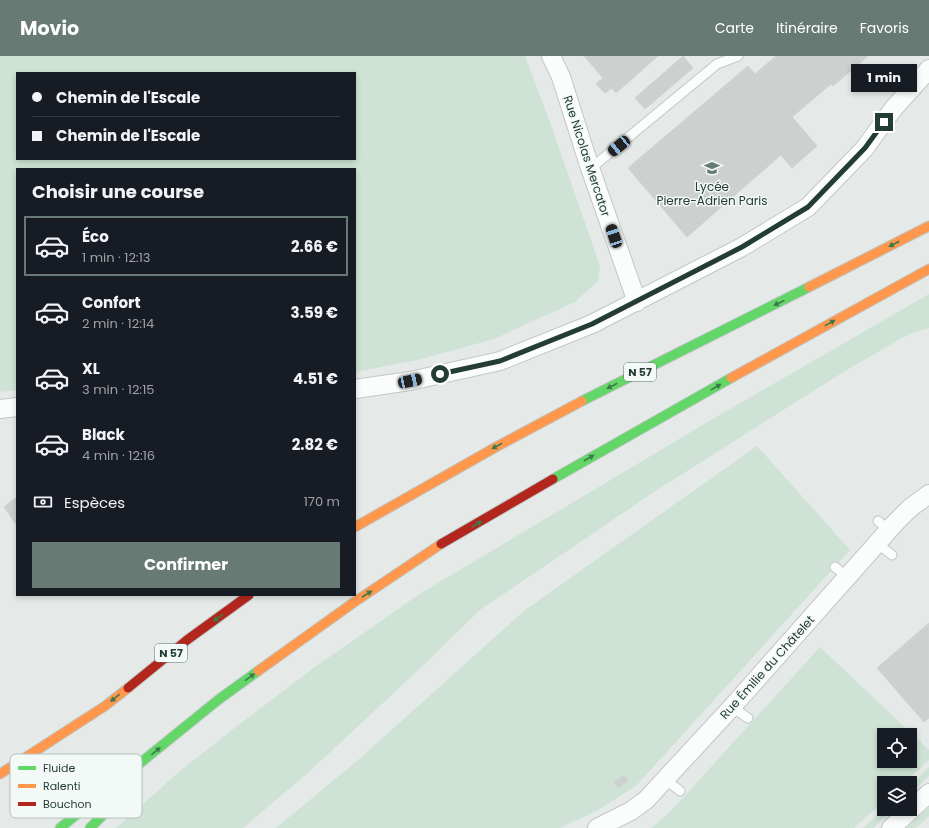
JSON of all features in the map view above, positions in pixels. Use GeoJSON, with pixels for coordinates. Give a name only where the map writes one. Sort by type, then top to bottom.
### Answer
{"type":"FeatureCollection","features":[{"type":"Feature","properties":{"kind":"highway","name":"N 57"},"geometry":{"type":"LineString","coordinates":[[356,526],[419,488],[522,433],[929,226]]}},
{"type":"Feature","properties":{"kind":"highway"},"geometry":{"type":"LineString","coordinates":[[142,762],[218,700],[353,603],[448,540],[682,405],[929,269]]}},
{"type":"Feature","properties":{"kind":"highway","name":"N 57"},"geometry":{"type":"LineString","coordinates":[[45,754],[187,640],[248,596]]}},
{"type":"Feature","properties":{"kind":"highway"},"geometry":{"type":"LineString","coordinates":[[158,761],[218,700]]}},
{"type":"Feature","properties":{"kind":"highway"},"geometry":{"type":"LineString","coordinates":[[31,754],[95,713]]}},
{"type":"Feature","properties":{"kind":"highway"},"geometry":{"type":"LineString","coordinates":[[0,774],[10,768]]}},
{"type":"Feature","properties":{"kind":"highway"},"geometry":{"type":"LineString","coordinates":[[60,828],[72,818]]}},
{"type":"Feature","properties":{"kind":"highway"},"geometry":{"type":"LineString","coordinates":[[90,828],[100,818]]}},
{"type":"Feature","properties":{"kind":"street","name":"Rue Nicolas Mercator"},"geometry":{"type":"LineString","coordinates":[[551,56],[561,77],[590,169],[637,302]]}},
{"type":"Feature","properties":{"kind":"street"},"geometry":{"type":"LineString","coordinates":[[356,389],[410,381],[500,361],[592,324],[742,247],[808,207],[865,148],[893,110],[929,69]]}},
{"type":"Feature","properties":{"kind":"street"},"geometry":{"type":"LineString","coordinates":[[0,409],[16,407]]}},
{"type":"Feature","properties":{"kind":"street","name":"Rue Émilie du Châtelet"},"geometry":{"type":"LineString","coordinates":[[597,828],[631,811],[646,800],[732,707],[841,572],[881,531],[929,494]]}},
{"type":"Feature","properties":{"kind":"street"},"geometry":{"type":"LineString","coordinates":[[891,828],[929,793]]}},
{"type":"Feature","properties":{"kind":"lane"},"geometry":{"type":"LineString","coordinates":[[590,169],[717,64],[738,56]]}},
{"type":"Feature","properties":{"kind":"lane"},"geometry":{"type":"LineString","coordinates":[[881,531],[892,555]]}},
{"type":"Feature","properties":{"kind":"lane"},"geometry":{"type":"LineString","coordinates":[[732,707],[748,718]]}},
{"type":"Feature","properties":{"kind":"lane"},"geometry":{"type":"LineString","coordinates":[[665,779],[680,791]]}},
{"type":"Feature","properties":{"kind":"green space"},"geometry":{"type":"Polygon","coordinates":[[[0,56],[525,56],[551,125],[600,266],[598,281],[575,302],[494,339],[418,360],[356,372],[356,168],[16,168],[16,390],[0,392],[0,56]]]}},
{"type":"Feature","properties":{"kind":"green space"},"geometry":{"type":"Polygon","coordinates":[[[929,294],[929,328],[909,334],[845,371],[657,490],[480,610],[429,660],[310,771],[243,828],[116,828],[127,818],[142,818],[142,805],[180,771],[315,667],[421,593],[711,420],[929,294]]]}},
{"type":"Feature","properties":{"kind":"green space"},"geometry":{"type":"Polygon","coordinates":[[[757,446],[850,550],[637,785],[600,809],[560,828],[276,828],[358,760],[525,610],[757,446]]]}},
{"type":"Feature","properties":{"kind":"green space"},"geometry":{"type":"Polygon","coordinates":[[[820,647],[906,728],[877,728],[877,768],[917,768],[917,739],[929,750],[929,760],[912,776],[877,776],[877,807],[854,828],[651,828],[669,813],[820,647]]]}},
{"type":"Feature","properties":{"kind":"green space"},"geometry":{"type":"Polygon","coordinates":[[[929,767],[929,776],[917,787],[917,778],[929,767]]]}},
{"type":"Feature","properties":{"kind":"green space"},"geometry":{"type":"Polygon","coordinates":[[[929,807],[929,816],[916,828],[906,828],[929,807]]]}},
{"type":"Feature","properties":{"kind":"green space"},"geometry":{"type":"Polygon","coordinates":[[[877,815],[886,816],[873,828],[863,828],[877,815]]]}},
{"type":"Feature","properties":{"kind":"building"},"geometry":{"type":"Polygon","coordinates":[[[584,56],[658,56],[616,93],[612,88],[605,93],[596,84],[603,78],[584,56]]]}},
{"type":"Feature","properties":{"kind":"building"},"geometry":{"type":"Polygon","coordinates":[[[683,56],[693,68],[645,109],[635,98],[683,56]]]}},
{"type":"Feature","properties":{"kind":"building"},"geometry":{"type":"Polygon","coordinates":[[[776,56],[868,56],[833,86],[831,84],[792,117],[817,146],[792,168],[781,155],[687,237],[628,168],[748,66],[755,74],[776,56]]]}},
{"type":"Feature","properties":{"kind":"building"},"geometry":{"type":"Polygon","coordinates":[[[16,498],[16,525],[4,507],[16,498]]]}},
{"type":"Feature","properties":{"kind":"building"},"geometry":{"type":"Polygon","coordinates":[[[929,623],[929,718],[924,722],[877,668],[929,623]]]}},
{"type":"Feature","properties":{"kind":"building"},"geometry":{"type":"Polygon","coordinates":[[[624,775],[628,781],[618,788],[614,782],[624,775]]]}},
{"type":"Feature","properties":{"kind":"traffic: fast"},"geometry":{"type":"LineString","coordinates":[[582,401],[809,287]]}},
{"type":"Feature","properties":{"kind":"traffic: fast"},"geometry":{"type":"LineString","coordinates":[[553,479],[731,378]]}},
{"type":"Feature","properties":{"kind":"traffic: fast"},"geometry":{"type":"LineString","coordinates":[[142,762],[218,700],[258,671]]}},
{"type":"Feature","properties":{"kind":"traffic: fast"},"geometry":{"type":"LineString","coordinates":[[60,828],[72,818]]}},
{"type":"Feature","properties":{"kind":"traffic: fast"},"geometry":{"type":"LineString","coordinates":[[90,828],[100,818]]}},
{"type":"Feature","properties":{"kind":"traffic: slow"},"geometry":{"type":"LineString","coordinates":[[809,287],[929,226]]}},
{"type":"Feature","properties":{"kind":"traffic: slow"},"geometry":{"type":"LineString","coordinates":[[731,378],[929,269]]}},
{"type":"Feature","properties":{"kind":"traffic: slow"},"geometry":{"type":"LineString","coordinates":[[356,526],[496,447],[582,401]]}},
{"type":"Feature","properties":{"kind":"traffic: slow"},"geometry":{"type":"LineString","coordinates":[[258,671],[353,603],[441,544]]}},
{"type":"Feature","properties":{"kind":"traffic: slow"},"geometry":{"type":"LineString","coordinates":[[31,754],[105,706],[128,688]]}},
{"type":"Feature","properties":{"kind":"traffic: slow"},"geometry":{"type":"LineString","coordinates":[[0,774],[10,768]]}},
{"type":"Feature","properties":{"kind":"traffic: jam"},"geometry":{"type":"LineString","coordinates":[[441,544],[553,479]]}},
{"type":"Feature","properties":{"kind":"traffic: jam"},"geometry":{"type":"LineString","coordinates":[[128,688],[187,640],[248,596]]}},
{"type":"Feature","properties":{"kind":"place","name":"Lycée Pierre-Adrien Paris"},"geometry":{"type":"Point","coordinates":[712,168]}},
{"type":"Feature","properties":{"kind":"route"},"geometry":{"type":"LineString","coordinates":[[440,374],[500,361],[592,324],[742,247],[808,207],[865,148],[884,122]]}}]}
